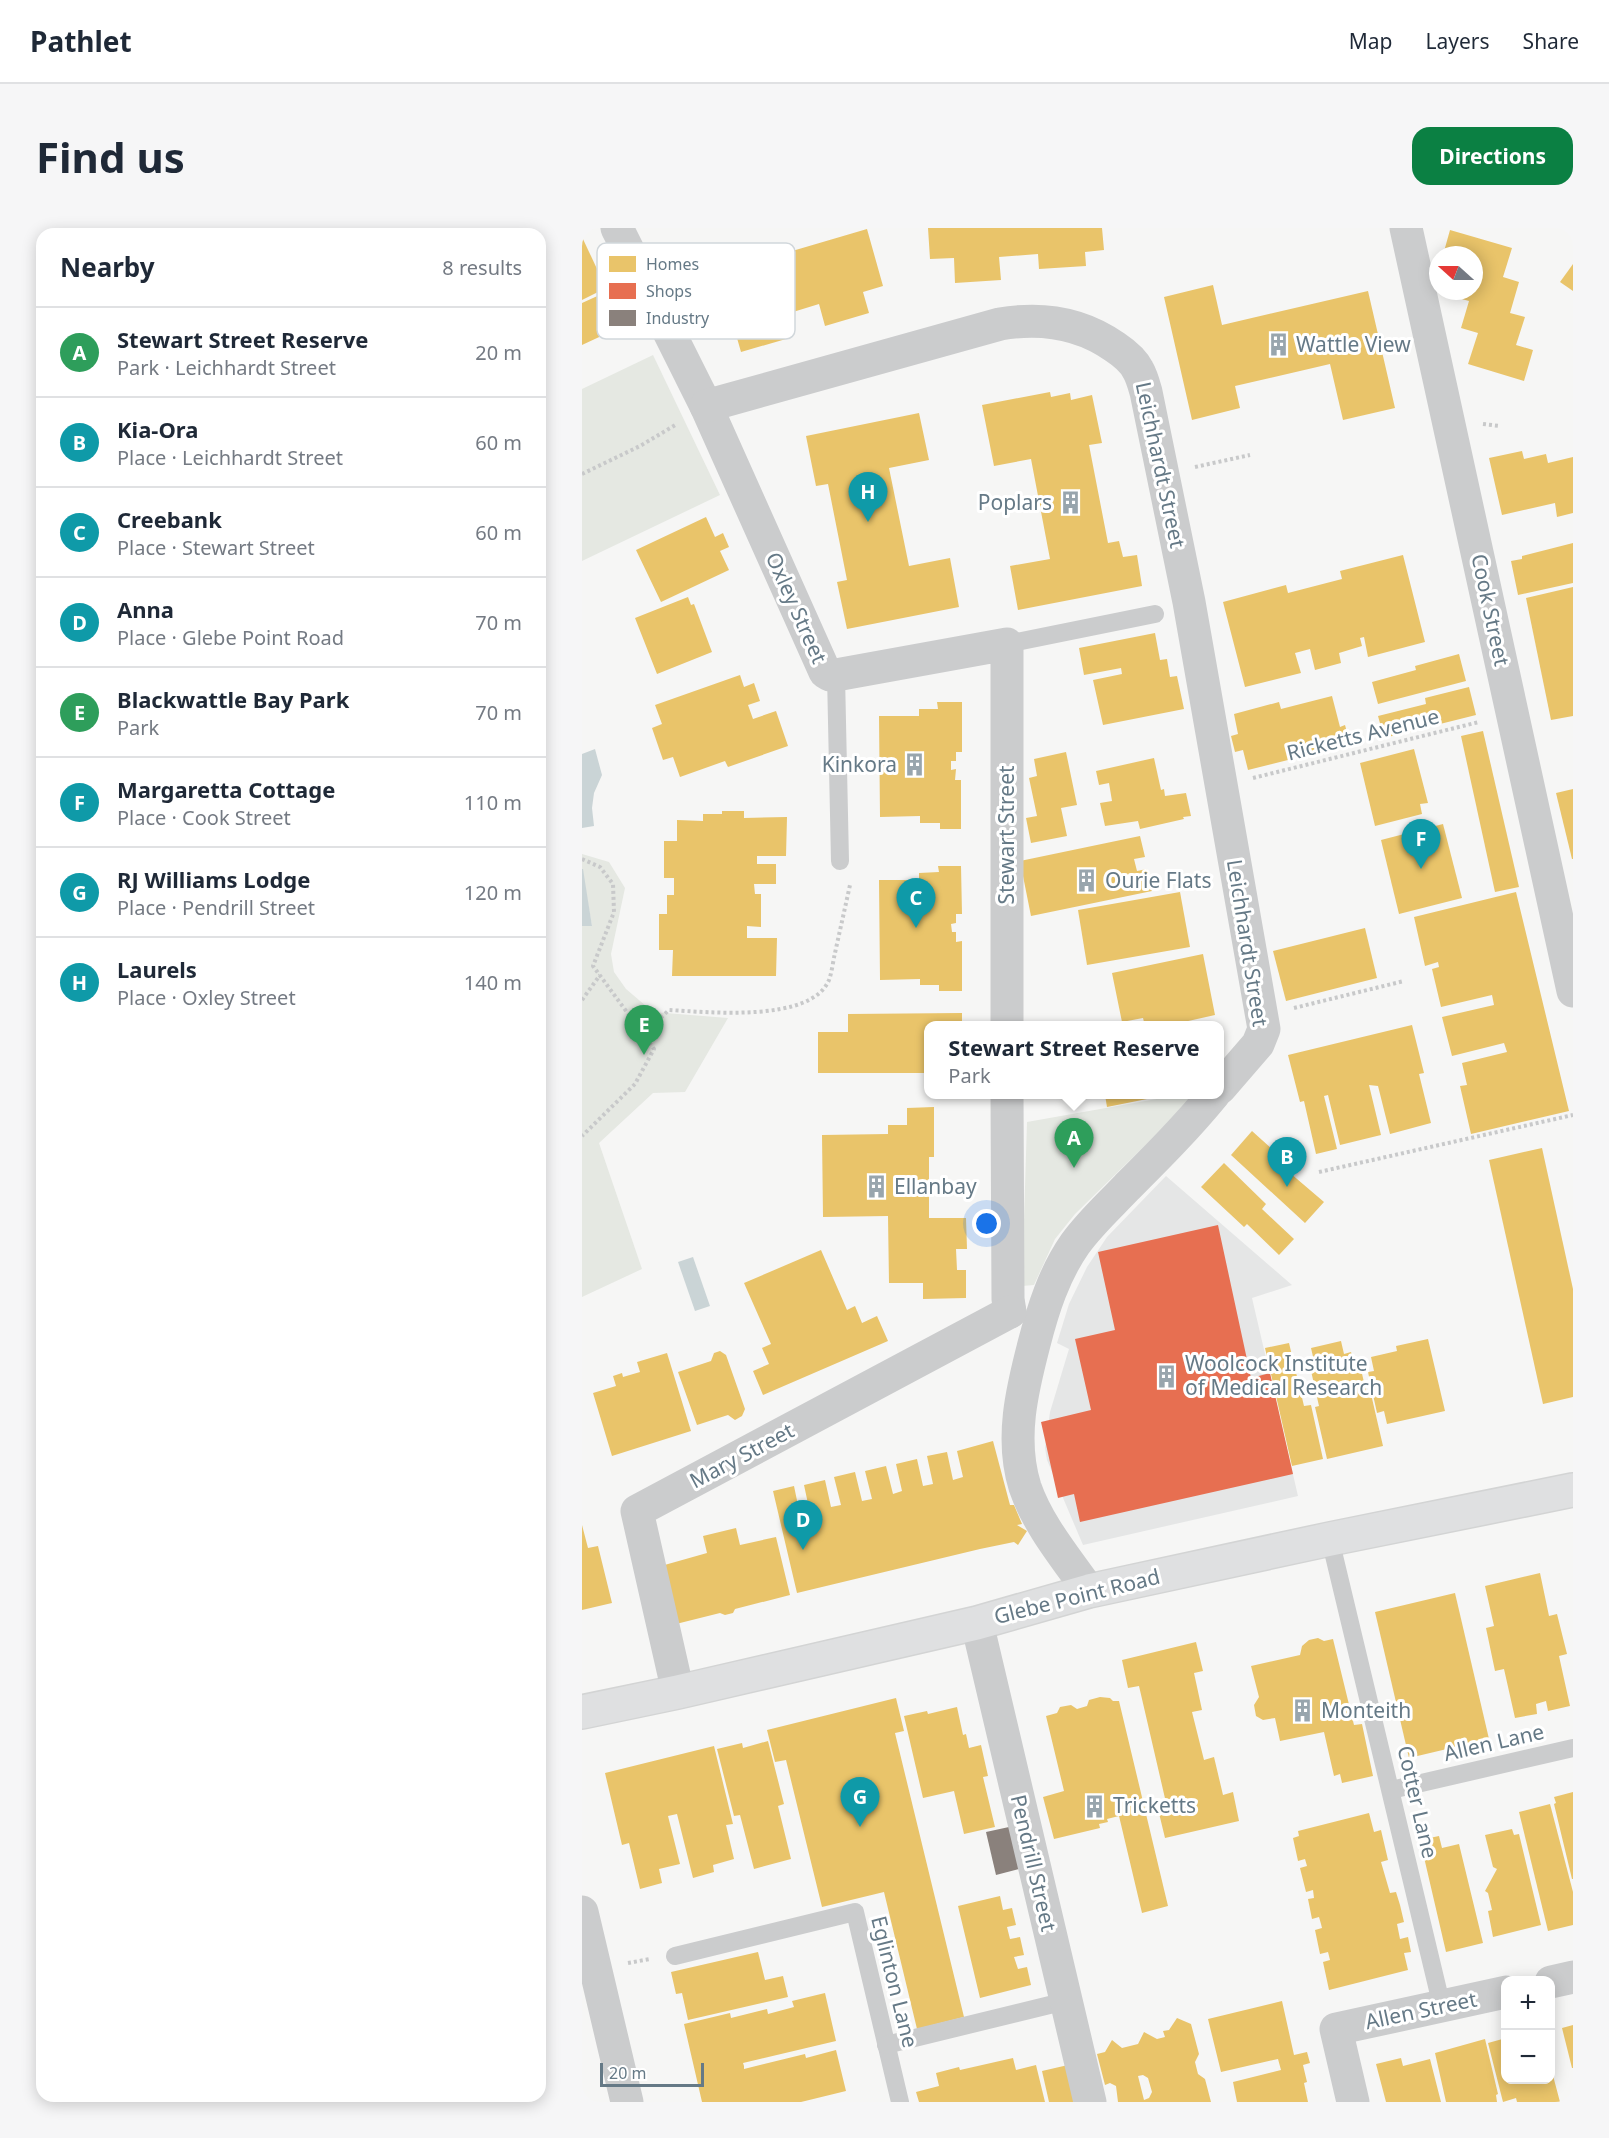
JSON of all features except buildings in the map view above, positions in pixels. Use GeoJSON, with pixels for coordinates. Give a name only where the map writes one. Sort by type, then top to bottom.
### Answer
{"type":"FeatureCollection","features":[{"type":"Feature","properties":{"kind":"street"},"geometry":{"type":"LineString","coordinates":[[617,228],[624,243]]}},
{"type":"Feature","properties":{"kind":"street","name":"Cook Street"},"geometry":{"type":"LineString","coordinates":[[1406,228],[1573,991]]}},
{"type":"Feature","properties":{"kind":"street","name":"Leichhardt Street"},"geometry":{"type":"LineString","coordinates":[[706,406],[1000,324],[1028,320],[1056,322],[1081,329],[1101,338],[1126,354],[1138,370],[1146,392],[1163,474],[1189,602],[1264,1029],[1258,1044],[1224,1083]]}},
{"type":"Feature","properties":{"kind":"street"},"geometry":{"type":"LineString","coordinates":[[672,339],[706,406]]}},
{"type":"Feature","properties":{"kind":"street","name":"Oxley Street"},"geometry":{"type":"LineString","coordinates":[[706,406],[827,674],[836,675],[1007,644]]}},
{"type":"Feature","properties":{"kind":"street","name":"Stewart Street"},"geometry":{"type":"LineString","coordinates":[[1007,644],[1007,1021]]}},
{"type":"Feature","properties":{"kind":"street"},"geometry":{"type":"LineString","coordinates":[[1007,1099],[1008,1299],[1025,1316]]}},
{"type":"Feature","properties":{"kind":"street"},"geometry":{"type":"LineString","coordinates":[[1089,1591],[1038,1517],[1022,1476],[1018,1438],[1025,1316],[1059,1272],[1076,1242],[1210,1099]]}},
{"type":"Feature","properties":{"kind":"street","name":"Mary Street"},"geometry":{"type":"LineString","coordinates":[[678,1692],[636,1511],[1025,1316]]}},
{"type":"Feature","properties":{"kind":"street","name":"Glebe Point Road"},"geometry":{"type":"LineString","coordinates":[[582,1712],[976,1623],[1089,1591],[1573,1490]]}},
{"type":"Feature","properties":{"kind":"street","name":"Pendrill Street"},"geometry":{"type":"LineString","coordinates":[[976,1623],[1090,2102]]}},
{"type":"Feature","properties":{"kind":"street"},"geometry":{"type":"LineString","coordinates":[[582,1912],[589,1972],[627,2102]]}},
{"type":"Feature","properties":{"kind":"street"},"geometry":{"type":"LineString","coordinates":[[1555,1981],[1573,1977]]}},
{"type":"Feature","properties":{"kind":"street","name":"Allen Street"},"geometry":{"type":"LineString","coordinates":[[1353,2102],[1336,2029],[1501,1993]]}},
{"type":"Feature","properties":{"kind":"lane"},"geometry":{"type":"LineString","coordinates":[[1007,644],[1155,614]]}},
{"type":"Feature","properties":{"kind":"lane"},"geometry":{"type":"LineString","coordinates":[[836,675],[840,861]]}},
{"type":"Feature","properties":{"kind":"lane","name":"Cotter Lane"},"geometry":{"type":"LineString","coordinates":[[1330,1539],[1442,2007]]}},
{"type":"Feature","properties":{"kind":"lane","name":"Allen Lane"},"geometry":{"type":"LineString","coordinates":[[1391,1790],[1573,1748]]}},
{"type":"Feature","properties":{"kind":"lane","name":"Eglinton Lane"},"geometry":{"type":"LineString","coordinates":[[675,1956],[855,1912],[900,2102]]}},
{"type":"Feature","properties":{"kind":"lane"},"geometry":{"type":"LineString","coordinates":[[886,2045],[1066,2001]]}},
{"type":"Feature","properties":{"kind":"path"},"geometry":{"type":"LineString","coordinates":[[582,474],[640,446],[706,406]]}},
{"type":"Feature","properties":{"kind":"path"},"geometry":{"type":"LineString","coordinates":[[1163,474],[1250,454]]}},
{"type":"Feature","properties":{"kind":"path","name":"Ricketts Avenue"},"geometry":{"type":"LineString","coordinates":[[1220,786],[1513,713]]}},
{"type":"Feature","properties":{"kind":"path"},"geometry":{"type":"LineString","coordinates":[[582,859],[600,867],[613,884],[614,912],[593,966],[654,1049],[635,1084],[582,1136]]}},
{"type":"Feature","properties":{"kind":"path"},"geometry":{"type":"LineString","coordinates":[[644,1034],[669,1010],[746,1012],[795,1007],[813,999],[828,981],[855,863],[840,861]]}},
{"type":"Feature","properties":{"kind":"path"},"geometry":{"type":"LineString","coordinates":[[582,1000],[600,975]]}},
{"type":"Feature","properties":{"kind":"path"},"geometry":{"type":"LineString","coordinates":[[1286,1010],[1404,981]]}},
{"type":"Feature","properties":{"kind":"path"},"geometry":{"type":"LineString","coordinates":[[1319,1172],[1573,1115]]}},
{"type":"Feature","properties":{"kind":"shaded area"},"geometry":{"type":"Polygon","coordinates":[[[653,355],[720,495],[582,561],[582,389],[653,355]]]}},
{"type":"Feature","properties":{"kind":"shaded area"},"geometry":{"type":"Polygon","coordinates":[[[595,749],[602,775],[594,793],[592,808],[594,826],[582,828],[582,754],[595,749]]]}},
{"type":"Feature","properties":{"kind":"shaded area"},"geometry":{"type":"Polygon","coordinates":[[[582,854],[609,862],[625,888],[611,954],[614,972],[626,989],[653,1012],[728,1018],[685,1092],[653,1093],[599,1143],[642,1269],[582,1297],[582,926],[592,926],[582,869],[582,854]]]}},
{"type":"Feature","properties":{"kind":"shaded area"},"geometry":{"type":"Polygon","coordinates":[[[583,869],[592,926],[582,926],[583,869]]]}},
{"type":"Feature","properties":{"kind":"shaded area"},"geometry":{"type":"Polygon","coordinates":[[[1156,1099],[1190,1099],[1075,1214],[1055,1239],[1034,1285],[1022,1286],[1027,1122],[1156,1099]]]}},
{"type":"Feature","properties":{"kind":"shaded area","name":"Woolcock Institute of Medical Research"},"geometry":{"type":"Polygon","coordinates":[[[1166,1176],[1292,1285],[1252,1298],[1298,1496],[1083,1545],[1047,1460],[1045,1448],[1050,1412],[1069,1349],[1057,1343],[1069,1304],[1087,1267],[1107,1237],[1166,1176]]]}},
{"type":"Feature","properties":{"kind":"shaded area"},"geometry":{"type":"Polygon","coordinates":[[[693,1257],[710,1306],[695,1311],[678,1262],[693,1257]]]}},
{"type":"Feature","properties":{"kind":"place","name":"Wattle View"},"geometry":{"type":"Point","coordinates":[1278,345]}},
{"type":"Feature","properties":{"kind":"place","name":"Poplars"},"geometry":{"type":"Point","coordinates":[1070,503]}},
{"type":"Feature","properties":{"kind":"place","name":"Laurels"},"geometry":{"type":"Point","coordinates":[868,522]}},
{"type":"Feature","properties":{"kind":"place","name":"Kinkora"},"geometry":{"type":"Point","coordinates":[915,765]}},
{"type":"Feature","properties":{"kind":"place","name":"Margaretta Cottage"},"geometry":{"type":"Point","coordinates":[1421,869]}},
{"type":"Feature","properties":{"kind":"place","name":"Ourie Flats"},"geometry":{"type":"Point","coordinates":[1087,881]}},
{"type":"Feature","properties":{"kind":"place","name":"Creebank"},"geometry":{"type":"Point","coordinates":[916,928]}},
{"type":"Feature","properties":{"kind":"place","name":"Blackwattle Bay Park"},"geometry":{"type":"Point","coordinates":[644,1055]}},
{"type":"Feature","properties":{"kind":"place","name":"Stewart Street Reserve"},"geometry":{"type":"Point","coordinates":[1074,1168]}},
{"type":"Feature","properties":{"kind":"place","name":"Ellanbay"},"geometry":{"type":"Point","coordinates":[876,1187]}},
{"type":"Feature","properties":{"kind":"place","name":"Kia-Ora"},"geometry":{"type":"Point","coordinates":[1287,1187]}},
{"type":"Feature","properties":{"kind":"place","name":"Woolcock Institute of Medical Research"},"geometry":{"type":"Point","coordinates":[1167,1376]}},
{"type":"Feature","properties":{"kind":"place","name":"Anna"},"geometry":{"type":"Point","coordinates":[803,1550]}},
{"type":"Feature","properties":{"kind":"place","name":"Monteith"},"geometry":{"type":"Point","coordinates":[1303,1711]}},
{"type":"Feature","properties":{"kind":"place","name":"Tricketts"},"geometry":{"type":"Point","coordinates":[1095,1806]}},
{"type":"Feature","properties":{"kind":"place","name":"RJ Williams Lodge"},"geometry":{"type":"Point","coordinates":[860,1827]}}]}
